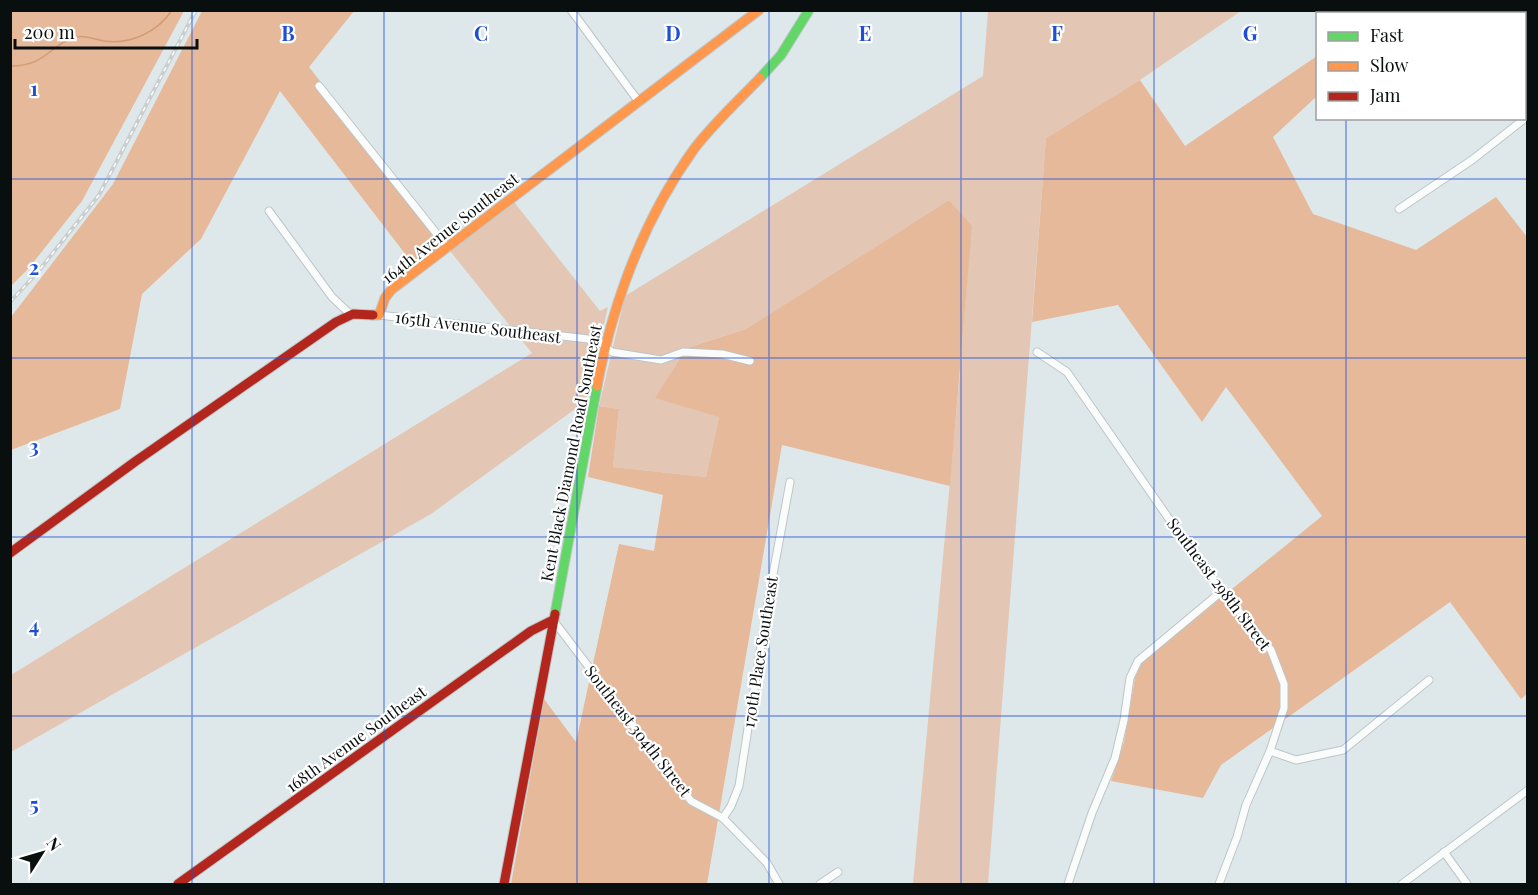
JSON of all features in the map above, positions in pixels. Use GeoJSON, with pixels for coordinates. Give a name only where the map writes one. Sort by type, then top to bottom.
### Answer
{"type":"FeatureCollection","features":[{"type":"Feature","properties":{"kind":"street"},"geometry":{"type":"LineString","coordinates":[[571,10],[639,102]]}},
{"type":"Feature","properties":{"kind":"street","name":"164th Avenue Southeast"},"geometry":{"type":"LineString","coordinates":[[379,315],[385,298],[392,290],[759,10]]}},
{"type":"Feature","properties":{"kind":"street","name":"Kent Black Diamond Road Southeast"},"geometry":{"type":"LineString","coordinates":[[504,885],[605,345],[629,268],[672,182],[696,147],[781,55],[808,10]]}},
{"type":"Feature","properties":{"kind":"street"},"geometry":{"type":"LineString","coordinates":[[319,86],[448,248]]}},
{"type":"Feature","properties":{"kind":"street"},"geometry":{"type":"LineString","coordinates":[[1399,210],[1472,160],[1522,120]]}},
{"type":"Feature","properties":{"kind":"street"},"geometry":{"type":"LineString","coordinates":[[269,211],[332,297],[350,314]]}},
{"type":"Feature","properties":{"kind":"street"},"geometry":{"type":"LineString","coordinates":[[10,553],[136,461],[319,333],[350,314],[379,315]]}},
{"type":"Feature","properties":{"kind":"street","name":"165th Avenue Southeast"},"geometry":{"type":"LineString","coordinates":[[379,315],[597,340],[612,352],[661,360],[683,352],[722,354],[750,361]]}},
{"type":"Feature","properties":{"kind":"street","name":"Southeast 298th Street"},"geometry":{"type":"LineString","coordinates":[[1037,352],[1067,372],[1222,591],[1271,650],[1284,684],[1284,708],[1270,751],[1246,805],[1219,885]]}},
{"type":"Feature","properties":{"kind":"street","name":"170th Place Southeast"},"geometry":{"type":"LineString","coordinates":[[723,818],[739,786],[767,607],[790,482]]}},
{"type":"Feature","properties":{"kind":"street"},"geometry":{"type":"LineString","coordinates":[[1068,885],[1092,813],[1115,758],[1124,720],[1130,678],[1138,661],[1222,591]]}},
{"type":"Feature","properties":{"kind":"street","name":"Southeast 304th Street"},"geometry":{"type":"LineString","coordinates":[[553,620],[691,801],[723,818],[767,862],[779,885]]}},
{"type":"Feature","properties":{"kind":"street","name":"168th Avenue Southeast"},"geometry":{"type":"LineString","coordinates":[[178,885],[190,881],[531,631],[553,620]]}},
{"type":"Feature","properties":{"kind":"street"},"geometry":{"type":"LineString","coordinates":[[1270,751],[1296,760],[1343,750],[1429,680]]}},
{"type":"Feature","properties":{"kind":"street"},"geometry":{"type":"LineString","coordinates":[[1402,885],[1527,790]]}},
{"type":"Feature","properties":{"kind":"street"},"geometry":{"type":"LineString","coordinates":[[1444,852],[1467,885]]}},
{"type":"Feature","properties":{"kind":"street"},"geometry":{"type":"LineString","coordinates":[[820,885],[838,872]]}},
{"type":"Feature","properties":{"kind":"shaded area"},"geometry":{"type":"Polygon","coordinates":[[[11,10],[184,11],[82,201],[28,269],[11,286],[11,10]]]}},
{"type":"Feature","properties":{"kind":"shaded area"},"geometry":{"type":"Polygon","coordinates":[[[202,11],[354,11],[309,67],[448,244],[416,268],[280,91],[201,239],[142,294],[120,409],[11,450],[11,317],[113,184],[202,11]]]}},
{"type":"Feature","properties":{"kind":"shaded area"},"geometry":{"type":"Polygon","coordinates":[[[988,11],[1241,11],[1140,80],[1046,138],[988,884],[913,884],[960,372],[971,226],[949,200],[746,329],[687,348],[719,417],[706,477],[613,467],[619,409],[599,406],[625,296],[983,76],[988,11]]]}},
{"type":"Feature","properties":{"kind":"shaded area"},"geometry":{"type":"Polygon","coordinates":[[[1316,57],[1316,97],[1273,137],[1313,214],[1416,250],[1496,197],[1527,237],[1527,694],[1521,699],[1450,602],[1221,765],[1203,798],[1111,781],[1124,742],[1136,672],[1142,662],[1322,516],[1226,387],[1202,422],[1118,305],[1032,322],[1046,138],[1140,80],[1185,146],[1316,57]]]}},
{"type":"Feature","properties":{"kind":"shaded area"},"geometry":{"type":"Polygon","coordinates":[[[949,200],[972,226],[950,486],[782,445],[707,884],[511,884],[544,699],[576,742],[619,544],[654,551],[663,495],[588,477],[599,406],[619,409],[613,467],[706,477],[719,417],[655,398],[687,348],[746,329],[949,200]]]}},
{"type":"Feature","properties":{"kind":"shaded area"},"geometry":{"type":"Polygon","coordinates":[[[514,202],[600,311],[608,307],[588,405],[582,404],[431,514],[11,752],[11,675],[532,353],[450,251],[514,202]]]}},
{"type":"Feature","properties":{"kind":"waterway"},"geometry":{"type":"LineString","coordinates":[[10,66],[38,60],[63,42],[76,37],[114,42],[133,39],[151,31],[172,10]]}},
{"type":"Feature","properties":{"kind":"railway"},"geometry":{"type":"LineString","coordinates":[[10,302],[37,273],[99,195],[196,10]]}},
{"type":"Feature","properties":{"kind":"traffic: fast"},"geometry":{"type":"LineString","coordinates":[[760,78],[781,55],[809,10]]}},
{"type":"Feature","properties":{"kind":"traffic: fast"},"geometry":{"type":"LineString","coordinates":[[555,614],[597,386]]}},
{"type":"Feature","properties":{"kind":"traffic: slow"},"geometry":{"type":"LineString","coordinates":[[373,315],[379,315],[385,298],[391,290],[759,10]]}},
{"type":"Feature","properties":{"kind":"traffic: slow"},"geometry":{"type":"LineString","coordinates":[[597,386],[612,323],[622,293],[633,262],[660,204],[694,149],[760,78]]}},
{"type":"Feature","properties":{"kind":"traffic: jam"},"geometry":{"type":"LineString","coordinates":[[10,553],[136,461],[336,322],[353,314],[373,315]]}},
{"type":"Feature","properties":{"kind":"traffic: jam"},"geometry":{"type":"LineString","coordinates":[[504,884],[555,614]]}},
{"type":"Feature","properties":{"kind":"traffic: jam"},"geometry":{"type":"LineString","coordinates":[[178,884],[531,631],[553,620]]}}]}
